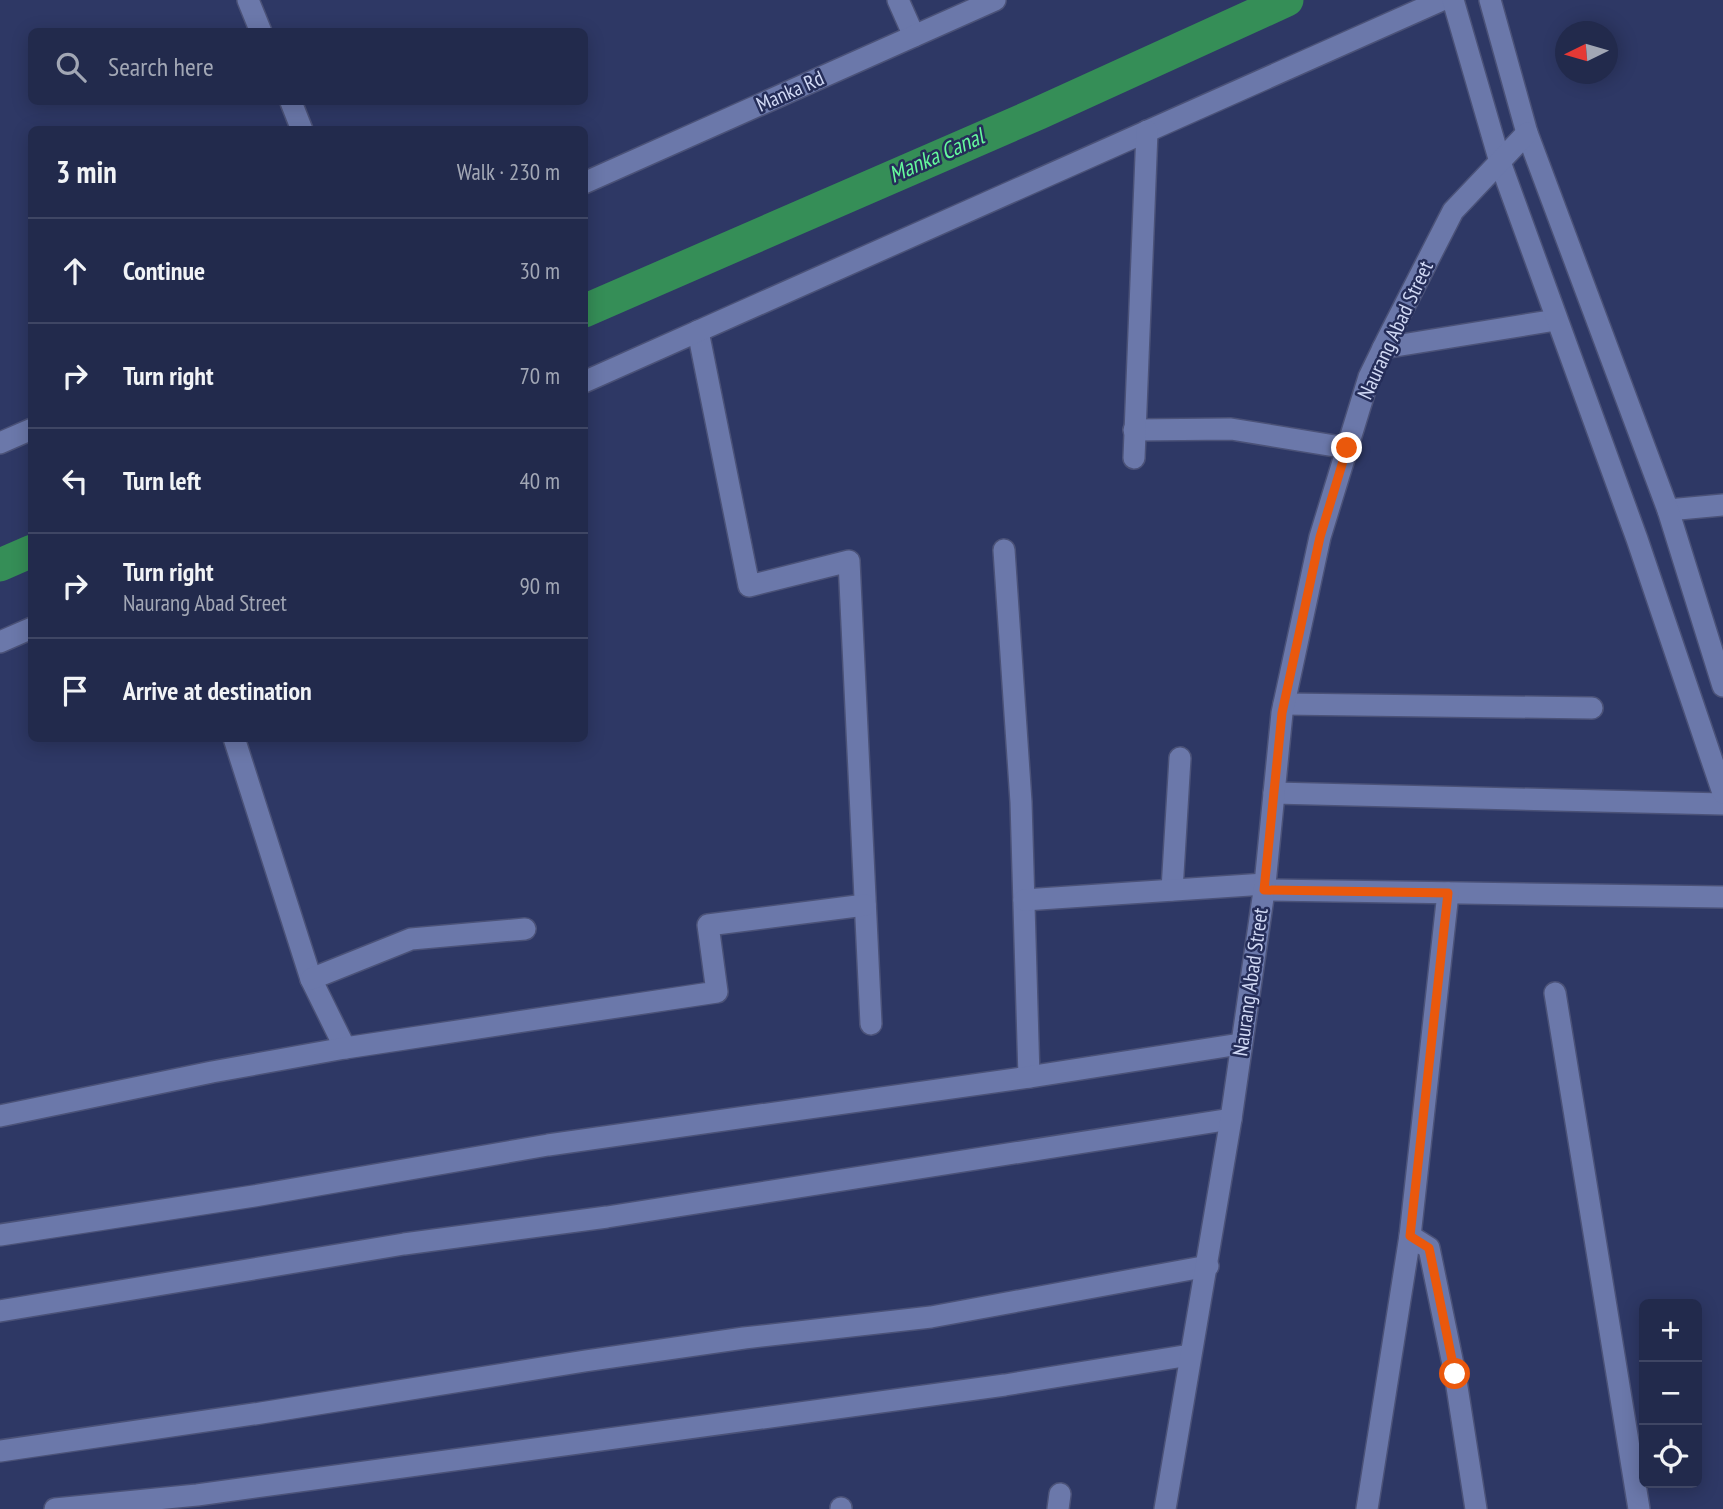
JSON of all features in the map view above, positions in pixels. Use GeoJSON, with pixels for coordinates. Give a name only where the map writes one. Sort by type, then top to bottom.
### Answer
{"type":"FeatureCollection","features":[{"type":"Feature","properties":{"kind":"street"},"geometry":{"type":"LineString","coordinates":[[248,0],[259,28]]}},
{"type":"Feature","properties":{"kind":"street"},"geometry":{"type":"LineString","coordinates":[[898,0],[914,36]]}},
{"type":"Feature","properties":{"kind":"street","name":"Manka Rd"},"geometry":{"type":"LineString","coordinates":[[588,181],[995,0]]}},
{"type":"Feature","properties":{"kind":"street"},"geometry":{"type":"LineString","coordinates":[[588,380],[1442,0]]}},
{"type":"Feature","properties":{"kind":"street"},"geometry":{"type":"LineString","coordinates":[[1453,0],[1500,162],[1637,539],[1723,793]]}},
{"type":"Feature","properties":{"kind":"street"},"geometry":{"type":"LineString","coordinates":[[1490,0],[1527,133],[1668,510],[1723,686]]}},
{"type":"Feature","properties":{"kind":"street"},"geometry":{"type":"LineString","coordinates":[[292,105],[300,126]]}},
{"type":"Feature","properties":{"kind":"street"},"geometry":{"type":"LineString","coordinates":[[1134,458],[1147,131]]}},
{"type":"Feature","properties":{"kind":"street","name":"Naurang Abad Street"},"geometry":{"type":"LineString","coordinates":[[1165,1509],[1231,1119],[1264,887],[1284,704],[1320,537],[1368,377],[1453,211],[1527,133]]}},
{"type":"Feature","properties":{"kind":"street"},"geometry":{"type":"LineString","coordinates":[[1383,348],[1556,320]]}},
{"type":"Feature","properties":{"kind":"street"},"geometry":{"type":"LineString","coordinates":[[698,331],[749,586],[849,561],[871,1024]]}},
{"type":"Feature","properties":{"kind":"street"},"geometry":{"type":"LineString","coordinates":[[1135,430],[1231,429],[1347,448]]}},
{"type":"Feature","properties":{"kind":"street"},"geometry":{"type":"LineString","coordinates":[[0,443],[28,431]]}},
{"type":"Feature","properties":{"kind":"street"},"geometry":{"type":"LineString","coordinates":[[1668,510],[1723,505]]}},
{"type":"Feature","properties":{"kind":"street"},"geometry":{"type":"LineString","coordinates":[[1003,550],[1021,802],[1029,1077]]}},
{"type":"Feature","properties":{"kind":"street"},"geometry":{"type":"LineString","coordinates":[[0,642],[28,630]]}},
{"type":"Feature","properties":{"kind":"street"},"geometry":{"type":"LineString","coordinates":[[1284,704],[1592,708]]}},
{"type":"Feature","properties":{"kind":"street"},"geometry":{"type":"LineString","coordinates":[[235,742],[311,979],[345,1048]]}},
{"type":"Feature","properties":{"kind":"street"},"geometry":{"type":"LineString","coordinates":[[1172,890],[1180,758]]}},
{"type":"Feature","properties":{"kind":"street"},"geometry":{"type":"LineString","coordinates":[[1274,793],[1723,804]]}},
{"type":"Feature","properties":{"kind":"street"},"geometry":{"type":"LineString","coordinates":[[1024,900],[1264,887],[1723,897]]}},
{"type":"Feature","properties":{"kind":"street"},"geometry":{"type":"LineString","coordinates":[[1367,1509],[1410,1236],[1448,893]]}},
{"type":"Feature","properties":{"kind":"street"},"geometry":{"type":"LineString","coordinates":[[0,1116],[212,1072],[345,1048],[717,992],[708,925],[865,905]]}},
{"type":"Feature","properties":{"kind":"street"},"geometry":{"type":"LineString","coordinates":[[311,979],[411,939],[525,929]]}},
{"type":"Feature","properties":{"kind":"street"},"geometry":{"type":"LineString","coordinates":[[1555,993],[1639,1509]]}},
{"type":"Feature","properties":{"kind":"street"},"geometry":{"type":"LineString","coordinates":[[0,1235],[254,1196],[548,1145],[1029,1077],[1240,1044]]}},
{"type":"Feature","properties":{"kind":"street"},"geometry":{"type":"LineString","coordinates":[[0,1311],[404,1244],[607,1217],[1231,1119]]}},
{"type":"Feature","properties":{"kind":"street"},"geometry":{"type":"LineString","coordinates":[[1410,1236],[1429,1248],[1455,1374],[1476,1509]]}},
{"type":"Feature","properties":{"kind":"street"},"geometry":{"type":"LineString","coordinates":[[0,1451],[625,1355],[744,1338],[931,1317],[1208,1266]]}},
{"type":"Feature","properties":{"kind":"street"},"geometry":{"type":"LineString","coordinates":[[55,1509],[389,1469],[992,1387],[1190,1355]]}},
{"type":"Feature","properties":{"kind":"waterway","name":"Manka Canal"},"geometry":{"type":"LineString","coordinates":[[588,309],[1039,113],[1287,0]]}},
{"type":"Feature","properties":{"kind":"waterway","name":"Manka Canal"},"geometry":{"type":"LineString","coordinates":[[0,565],[28,553]]}},
{"type":"Feature","properties":{"kind":"route"},"geometry":{"type":"LineString","coordinates":[[1347,448],[1320,537],[1282,713],[1264,890],[1448,893],[1410,1236],[1429,1248],[1455,1374]]}}]}
